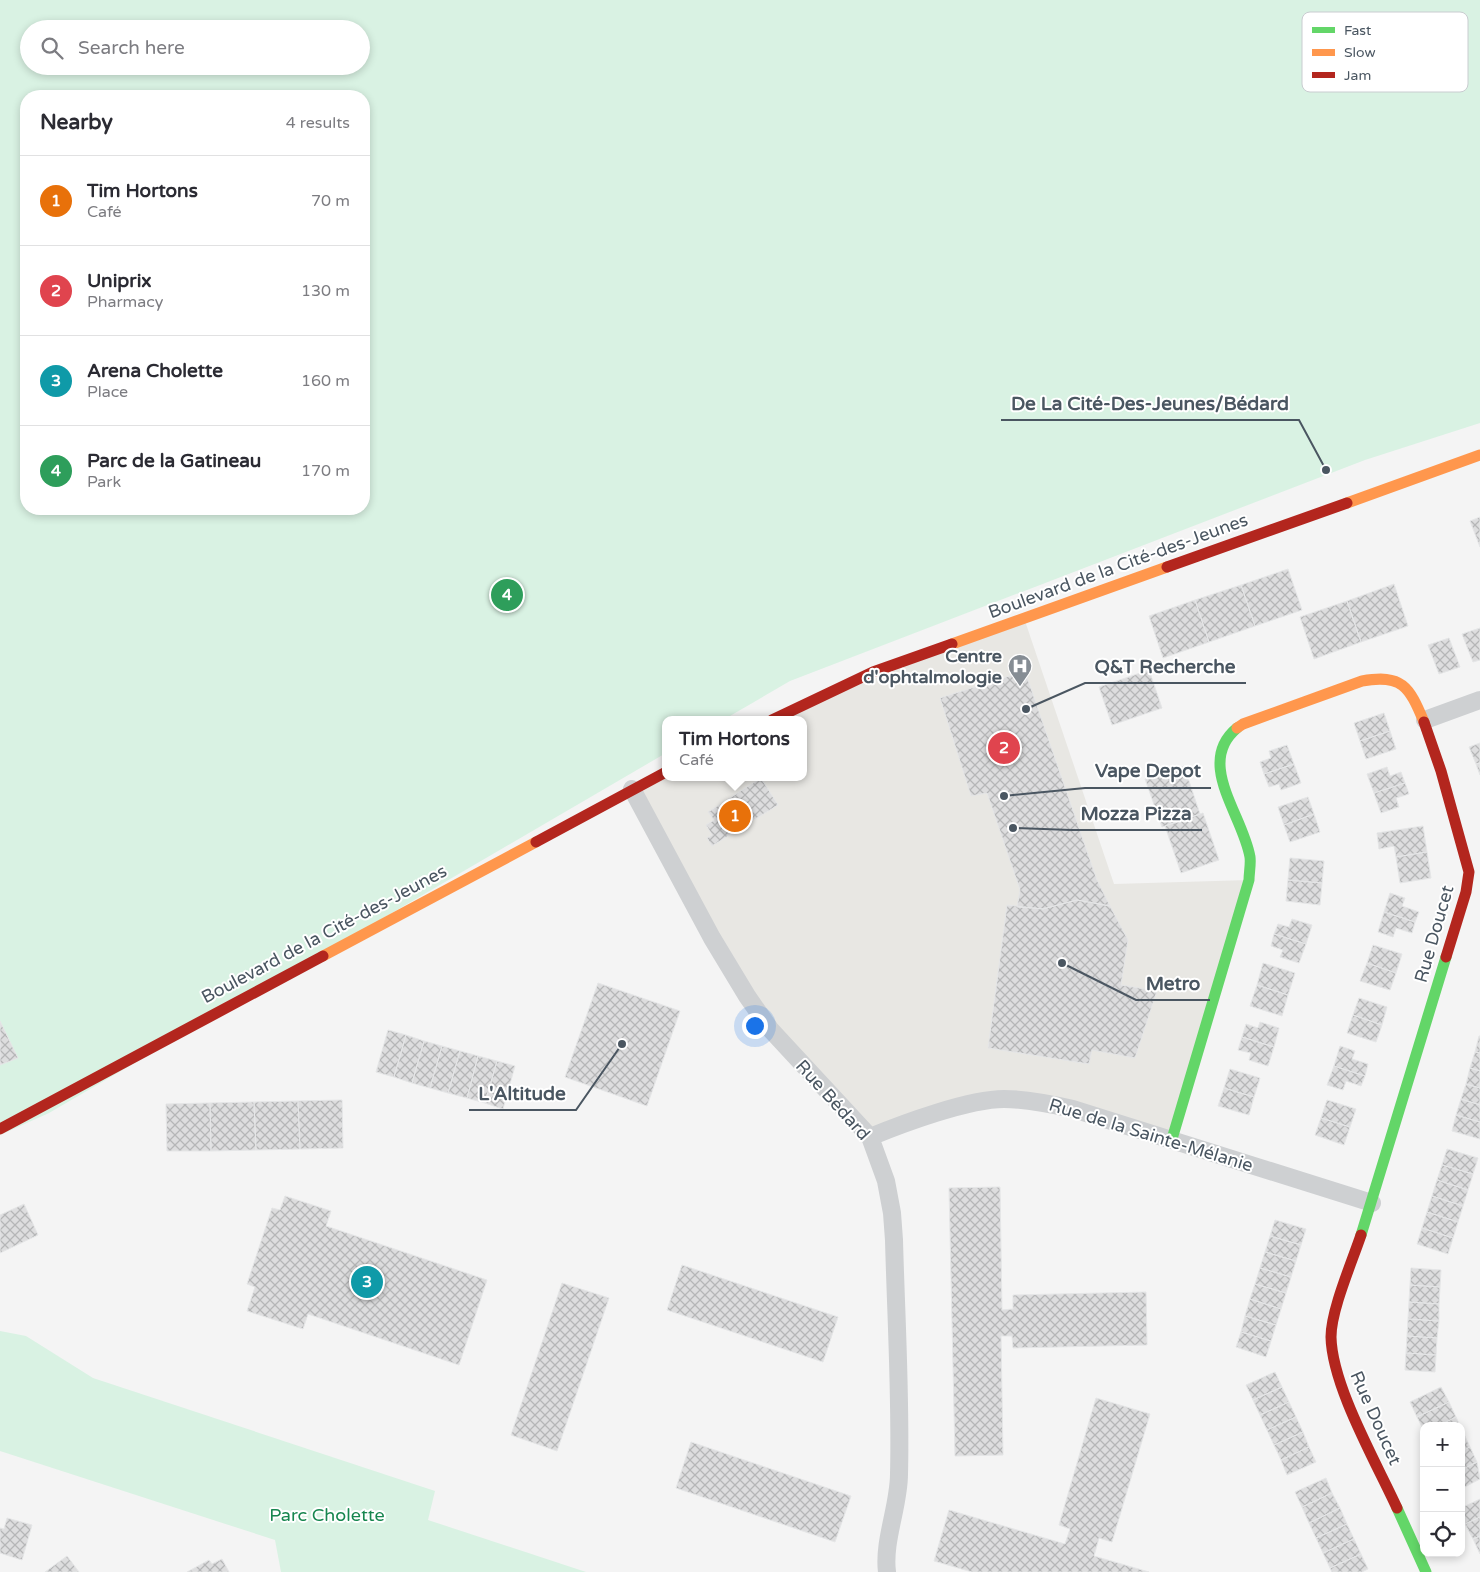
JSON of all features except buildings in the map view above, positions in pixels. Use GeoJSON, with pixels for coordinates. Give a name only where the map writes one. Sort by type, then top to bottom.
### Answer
{"type":"FeatureCollection","features":[{"type":"Feature","properties":{"kind":"street","name":"Boulevard de la Cité-des-Jeunes"},"geometry":{"type":"LineString","coordinates":[[780,716],[874,672],[1480,455]]}},
{"type":"Feature","properties":{"kind":"street","name":"Rue Doucet"},"geometry":{"type":"LineString","coordinates":[[1172,1139],[1249,880],[1250,856],[1220,770],[1218,757],[1221,744],[1230,733],[1243,724],[1362,681],[1382,678],[1399,682],[1410,694],[1425,720],[1469,872],[1466,892],[1372,1203],[1337,1308],[1331,1336],[1334,1361],[1340,1384],[1426,1572]]}},
{"type":"Feature","properties":{"kind":"street"},"geometry":{"type":"LineString","coordinates":[[1425,720],[1480,700]]}},
{"type":"Feature","properties":{"kind":"street","name":"Boulevard de la Cité-des-Jeunes"},"geometry":{"type":"LineString","coordinates":[[0,1129],[662,774]]}},
{"type":"Feature","properties":{"kind":"street","name":"Rue Bédard"},"geometry":{"type":"LineString","coordinates":[[632,789],[712,938],[753,1005],[770,1029],[870,1137],[886,1181],[892,1213],[894,1240],[900,1472],[887,1551],[887,1572]]}},
{"type":"Feature","properties":{"kind":"street","name":"Rue de la Sainte-Mélanie"},"geometry":{"type":"LineString","coordinates":[[870,1137],[963,1106],[1003,1099],[1035,1102],[1073,1110],[1172,1139],[1372,1203]]}},
{"type":"Feature","properties":{"kind":"shaded area"},"geometry":{"type":"Polygon","coordinates":[[[1024,618],[1114,884],[1249,880],[1172,1139],[1003,1099],[870,1137],[770,1029],[632,789],[662,778],[662,781],[807,781],[807,716],[782,716],[1024,618]]]}},
{"type":"Feature","properties":{"kind":"green space"},"geometry":{"type":"Polygon","coordinates":[[[0,0],[1480,0],[1480,423],[1365,460],[790,681],[730,716],[662,716],[662,755],[49,1113],[0,1135],[0,0]]]}},
{"type":"Feature","properties":{"kind":"green space","name":"Parc Cholette"},"geometry":{"type":"Polygon","coordinates":[[[0,1331],[26,1336],[93,1378],[435,1491],[428,1520],[586,1572],[281,1572],[275,1540],[0,1451],[0,1331]]]}},
{"type":"Feature","properties":{"kind":"traffic: fast"},"geometry":{"type":"LineString","coordinates":[[1172,1139],[1249,880],[1250,857],[1246,841],[1225,790],[1221,773],[1220,757],[1225,742],[1237,728]]}},
{"type":"Feature","properties":{"kind":"traffic: fast"},"geometry":{"type":"LineString","coordinates":[[1361,1235],[1446,957]]}},
{"type":"Feature","properties":{"kind":"traffic: fast"},"geometry":{"type":"LineString","coordinates":[[1397,1508],[1426,1572]]}},
{"type":"Feature","properties":{"kind":"traffic: slow"},"geometry":{"type":"LineString","coordinates":[[1347,503],[1480,455]]}},
{"type":"Feature","properties":{"kind":"traffic: slow"},"geometry":{"type":"LineString","coordinates":[[952,644],[1167,567]]}},
{"type":"Feature","properties":{"kind":"traffic: slow"},"geometry":{"type":"LineString","coordinates":[[1237,728],[1243,724],[1362,681],[1376,679],[1395,681],[1402,685],[1414,699],[1424,722]]}},
{"type":"Feature","properties":{"kind":"traffic: slow"},"geometry":{"type":"LineString","coordinates":[[323,956],[536,842]]}},
{"type":"Feature","properties":{"kind":"traffic: jam"},"geometry":{"type":"LineString","coordinates":[[1167,567],[1347,503]]}},
{"type":"Feature","properties":{"kind":"traffic: jam"},"geometry":{"type":"LineString","coordinates":[[780,716],[873,672],[952,644]]}},
{"type":"Feature","properties":{"kind":"traffic: jam"},"geometry":{"type":"LineString","coordinates":[[1424,722],[1441,771],[1469,872],[1466,892],[1446,957]]}},
{"type":"Feature","properties":{"kind":"traffic: jam"},"geometry":{"type":"LineString","coordinates":[[536,842],[662,774]]}},
{"type":"Feature","properties":{"kind":"traffic: jam"},"geometry":{"type":"LineString","coordinates":[[0,1129],[323,956]]}},
{"type":"Feature","properties":{"kind":"traffic: jam"},"geometry":{"type":"LineString","coordinates":[[1361,1235],[1334,1313],[1331,1337],[1333,1357],[1356,1424],[1397,1508]]}},
{"type":"Feature","properties":{"kind":"place","name":"De La Cité-Des-Jeunes/Bédard"},"geometry":{"type":"Point","coordinates":[1326,470]}},
{"type":"Feature","properties":{"kind":"place","name":"Parc de la Gatineau"},"geometry":{"type":"Point","coordinates":[507,595]}},
{"type":"Feature","properties":{"kind":"place","name":"Centre d'ophtalmologie"},"geometry":{"type":"Point","coordinates":[1020,687]}},
{"type":"Feature","properties":{"kind":"place","name":"Q&T Recherche"},"geometry":{"type":"Point","coordinates":[1026,709]}},
{"type":"Feature","properties":{"kind":"place","name":"Uniprix"},"geometry":{"type":"Point","coordinates":[1004,748]}},
{"type":"Feature","properties":{"kind":"place","name":"Vape Depot"},"geometry":{"type":"Point","coordinates":[1004,796]}},
{"type":"Feature","properties":{"kind":"place","name":"Tim Hortons"},"geometry":{"type":"Point","coordinates":[735,816]}},
{"type":"Feature","properties":{"kind":"place","name":"Mozza Pizza"},"geometry":{"type":"Point","coordinates":[1013,828]}},
{"type":"Feature","properties":{"kind":"place","name":"Metro"},"geometry":{"type":"Point","coordinates":[1062,963]}},
{"type":"Feature","properties":{"kind":"place","name":"L'Altitude"},"geometry":{"type":"Point","coordinates":[622,1044]}},
{"type":"Feature","properties":{"kind":"place","name":"Arena Cholette"},"geometry":{"type":"Point","coordinates":[367,1282]}}]}
